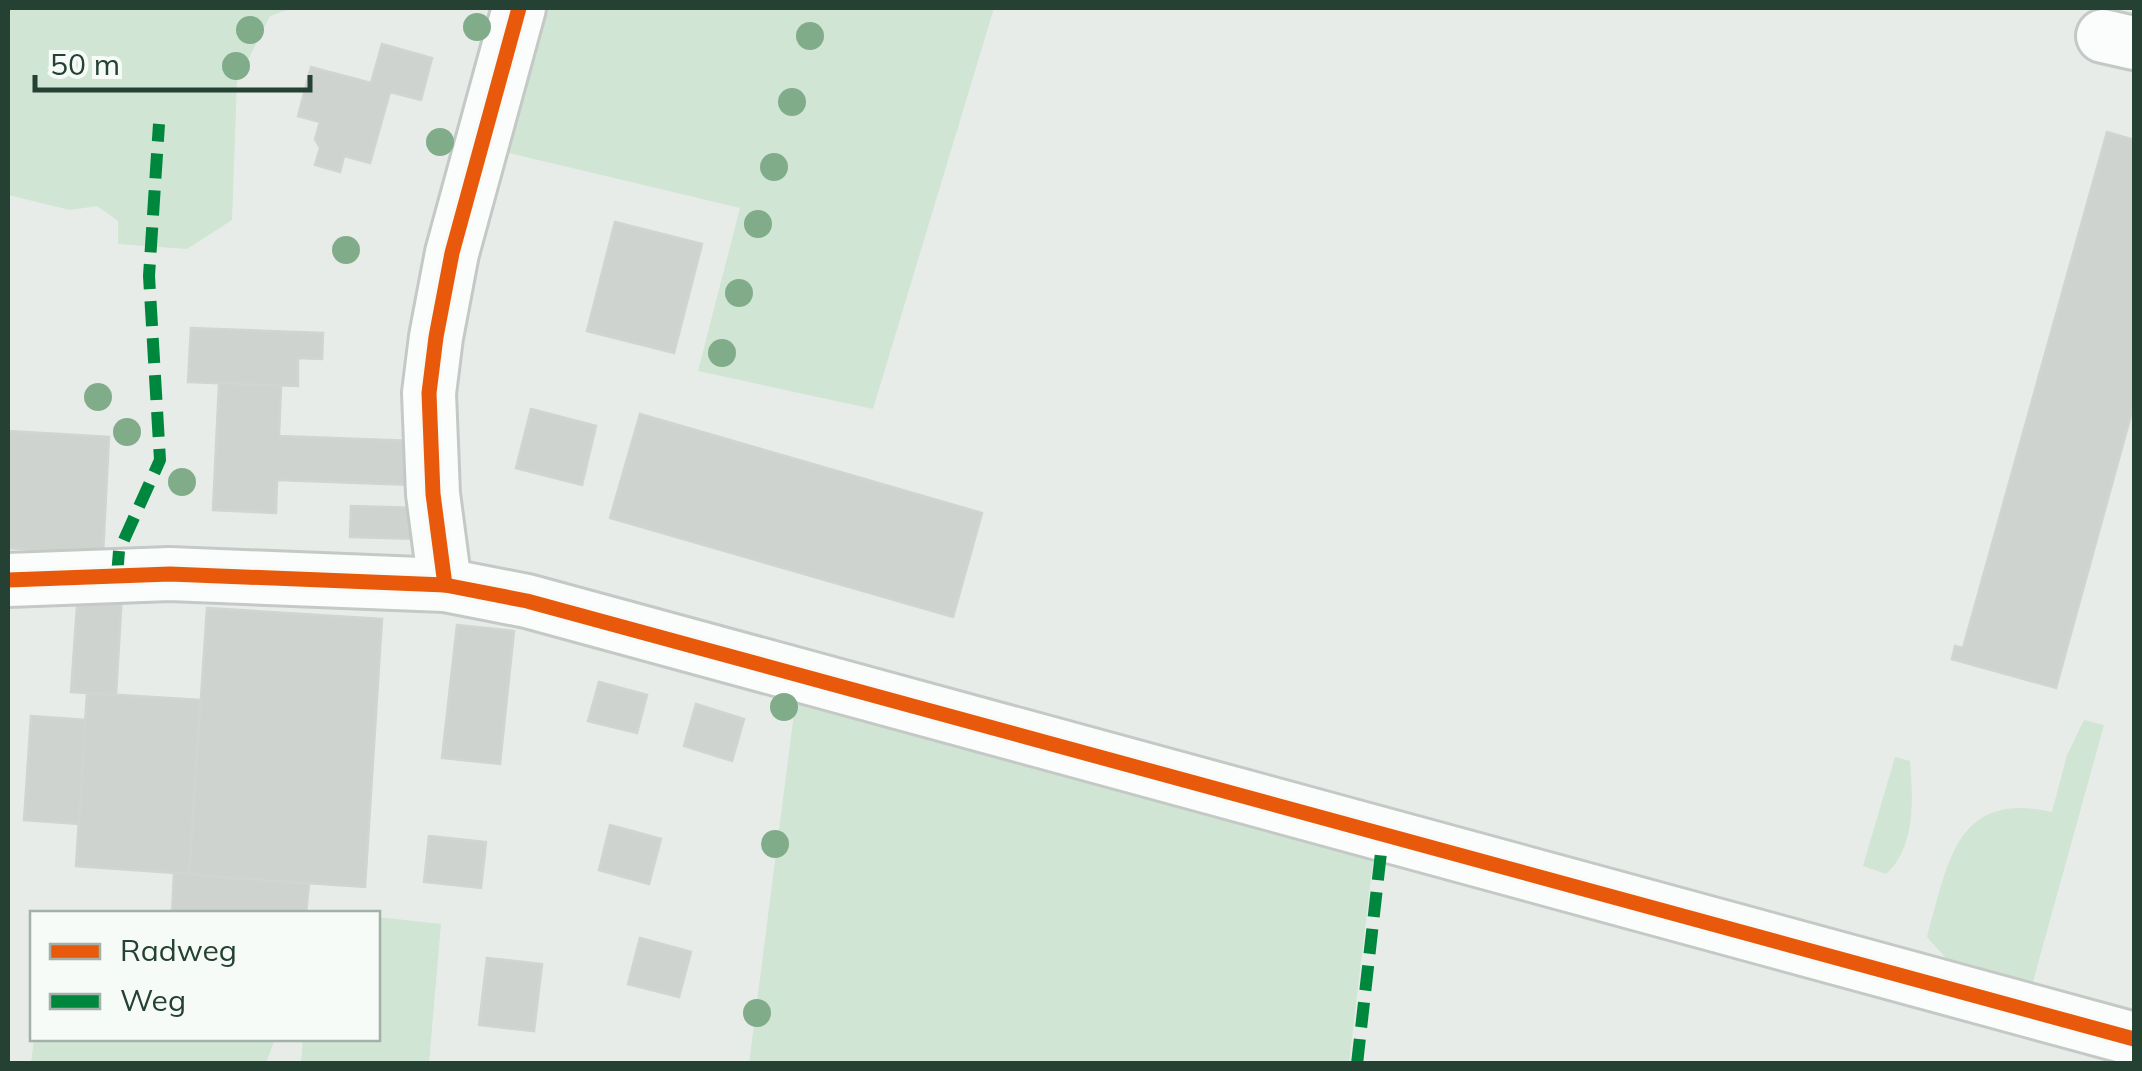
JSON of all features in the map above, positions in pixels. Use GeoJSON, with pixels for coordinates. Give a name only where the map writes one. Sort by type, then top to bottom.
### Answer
{"type":"FeatureCollection","features":[{"type":"Feature","properties":{"kind":"street"},"geometry":{"type":"LineString","coordinates":[[445,585],[432,477],[429,392],[436,336],[452,253],[519,8]]}},
{"type":"Feature","properties":{"kind":"street"},"geometry":{"type":"LineString","coordinates":[[8,580],[170,574],[445,585],[527,600],[2134,1038]]}},
{"type":"Feature","properties":{"kind":"green space"},"geometry":{"type":"Polygon","coordinates":[[[8,8],[292,8],[270,16],[237,82],[232,220],[187,249],[118,244],[118,221],[97,206],[70,210],[8,195],[8,8]]]}},
{"type":"Feature","properties":{"kind":"green space"},"geometry":{"type":"Polygon","coordinates":[[[531,8],[994,8],[873,409],[698,371],[740,208],[492,149],[531,8]]]}},
{"type":"Feature","properties":{"kind":"green space"},"geometry":{"type":"Polygon","coordinates":[[[797,690],[1374,853],[1349,1063],[749,1064],[797,690]]]}},
{"type":"Feature","properties":{"kind":"green space"},"geometry":{"type":"Polygon","coordinates":[[[2084,720],[2104,725],[2029,996],[1963,977],[1927,937],[1950,860],[1975,823],[1994,812],[2020,808],[2052,812],[2067,755],[2084,720]]]}},
{"type":"Feature","properties":{"kind":"green space"},"geometry":{"type":"Polygon","coordinates":[[[1895,757],[1910,761],[1912,806],[1903,850],[1886,874],[1863,866],[1895,757]]]}},
{"type":"Feature","properties":{"kind":"green space"},"geometry":{"type":"Polygon","coordinates":[[[380,917],[441,924],[429,1063],[301,1063],[303,1041],[380,1041],[380,917]]]}},
{"type":"Feature","properties":{"kind":"green space"},"geometry":{"type":"Polygon","coordinates":[[[34,1041],[274,1041],[266,1063],[31,1063],[34,1041]]]}},
{"type":"Feature","properties":{"kind":"building"},"geometry":{"type":"Polygon","coordinates":[[[382,44],[432,58],[421,100],[390,92],[370,163],[344,156],[340,172],[315,165],[320,148],[315,139],[320,122],[298,116],[311,67],[371,83],[382,44]]]}},
{"type":"Feature","properties":{"kind":"building"},"geometry":{"type":"Polygon","coordinates":[[[2107,132],[2134,140],[2134,404],[2056,688],[1952,659],[1955,646],[1963,648],[2107,132]]]}},
{"type":"Feature","properties":{"kind":"building"},"geometry":{"type":"Polygon","coordinates":[[[615,222],[702,244],[674,353],[587,331],[615,222]]]}},
{"type":"Feature","properties":{"kind":"building"},"geometry":{"type":"Polygon","coordinates":[[[191,328],[323,333],[322,359],[298,358],[298,386],[188,382],[191,328]]]}},
{"type":"Feature","properties":{"kind":"building"},"geometry":{"type":"Polygon","coordinates":[[[219,383],[281,386],[279,436],[414,441],[412,485],[277,480],[276,513],[213,510],[219,383]]]}},
{"type":"Feature","properties":{"kind":"building"},"geometry":{"type":"Polygon","coordinates":[[[531,409],[596,426],[582,485],[516,468],[531,409]]]}},
{"type":"Feature","properties":{"kind":"building"},"geometry":{"type":"Polygon","coordinates":[[[640,414],[982,513],[953,617],[610,518],[640,414]]]}},
{"type":"Feature","properties":{"kind":"building"},"geometry":{"type":"Polygon","coordinates":[[[8,431],[109,437],[103,554],[8,548],[8,431]]]}},
{"type":"Feature","properties":{"kind":"building"},"geometry":{"type":"Polygon","coordinates":[[[351,506],[420,508],[419,539],[350,537],[351,506]]]}},
{"type":"Feature","properties":{"kind":"building"},"geometry":{"type":"Polygon","coordinates":[[[78,591],[122,594],[116,695],[71,692],[78,591]]]}},
{"type":"Feature","properties":{"kind":"building"},"geometry":{"type":"Polygon","coordinates":[[[207,608],[382,619],[365,887],[189,875],[207,608]]]}},
{"type":"Feature","properties":{"kind":"building"},"geometry":{"type":"Polygon","coordinates":[[[457,625],[514,631],[500,764],[442,758],[457,625]]]}},
{"type":"Feature","properties":{"kind":"building"},"geometry":{"type":"Polygon","coordinates":[[[599,682],[647,695],[637,733],[588,721],[599,682]]]}},
{"type":"Feature","properties":{"kind":"building"},"geometry":{"type":"Polygon","coordinates":[[[87,693],[200,700],[189,874],[76,866],[87,693]]]}},
{"type":"Feature","properties":{"kind":"building"},"geometry":{"type":"Polygon","coordinates":[[[696,704],[744,719],[732,761],[684,746],[696,704]]]}},
{"type":"Feature","properties":{"kind":"building"},"geometry":{"type":"Polygon","coordinates":[[[31,716],[85,720],[79,824],[24,820],[31,716]]]}},
{"type":"Feature","properties":{"kind":"building"},"geometry":{"type":"Polygon","coordinates":[[[610,825],[661,839],[649,884],[599,870],[610,825]]]}},
{"type":"Feature","properties":{"kind":"building"},"geometry":{"type":"Polygon","coordinates":[[[429,836],[486,842],[481,888],[424,882],[429,836]]]}},
{"type":"Feature","properties":{"kind":"building"},"geometry":{"type":"Polygon","coordinates":[[[174,873],[309,884],[306,911],[172,911],[174,873]]]}},
{"type":"Feature","properties":{"kind":"building"},"geometry":{"type":"Polygon","coordinates":[[[640,938],[691,952],[679,997],[628,984],[640,938]]]}},
{"type":"Feature","properties":{"kind":"building"},"geometry":{"type":"Polygon","coordinates":[[[487,958],[542,964],[534,1031],[479,1025],[487,958]]]}},
{"type":"Feature","properties":{"kind":"marked path"},"geometry":{"type":"LineString","coordinates":[[117,576],[119,551],[160,460],[149,276],[159,124]]}},
{"type":"Feature","properties":{"kind":"marked path"},"geometry":{"type":"LineString","coordinates":[[1357,1064],[1383,835]]}},
{"type":"Feature","properties":{"kind":"cycle path"},"geometry":{"type":"LineString","coordinates":[[445,585],[433,494],[429,393],[436,337],[452,253],[519,8]]}},
{"type":"Feature","properties":{"kind":"cycle path"},"geometry":{"type":"LineString","coordinates":[[8,580],[170,574],[445,585],[527,601],[2134,1039]]}}]}
